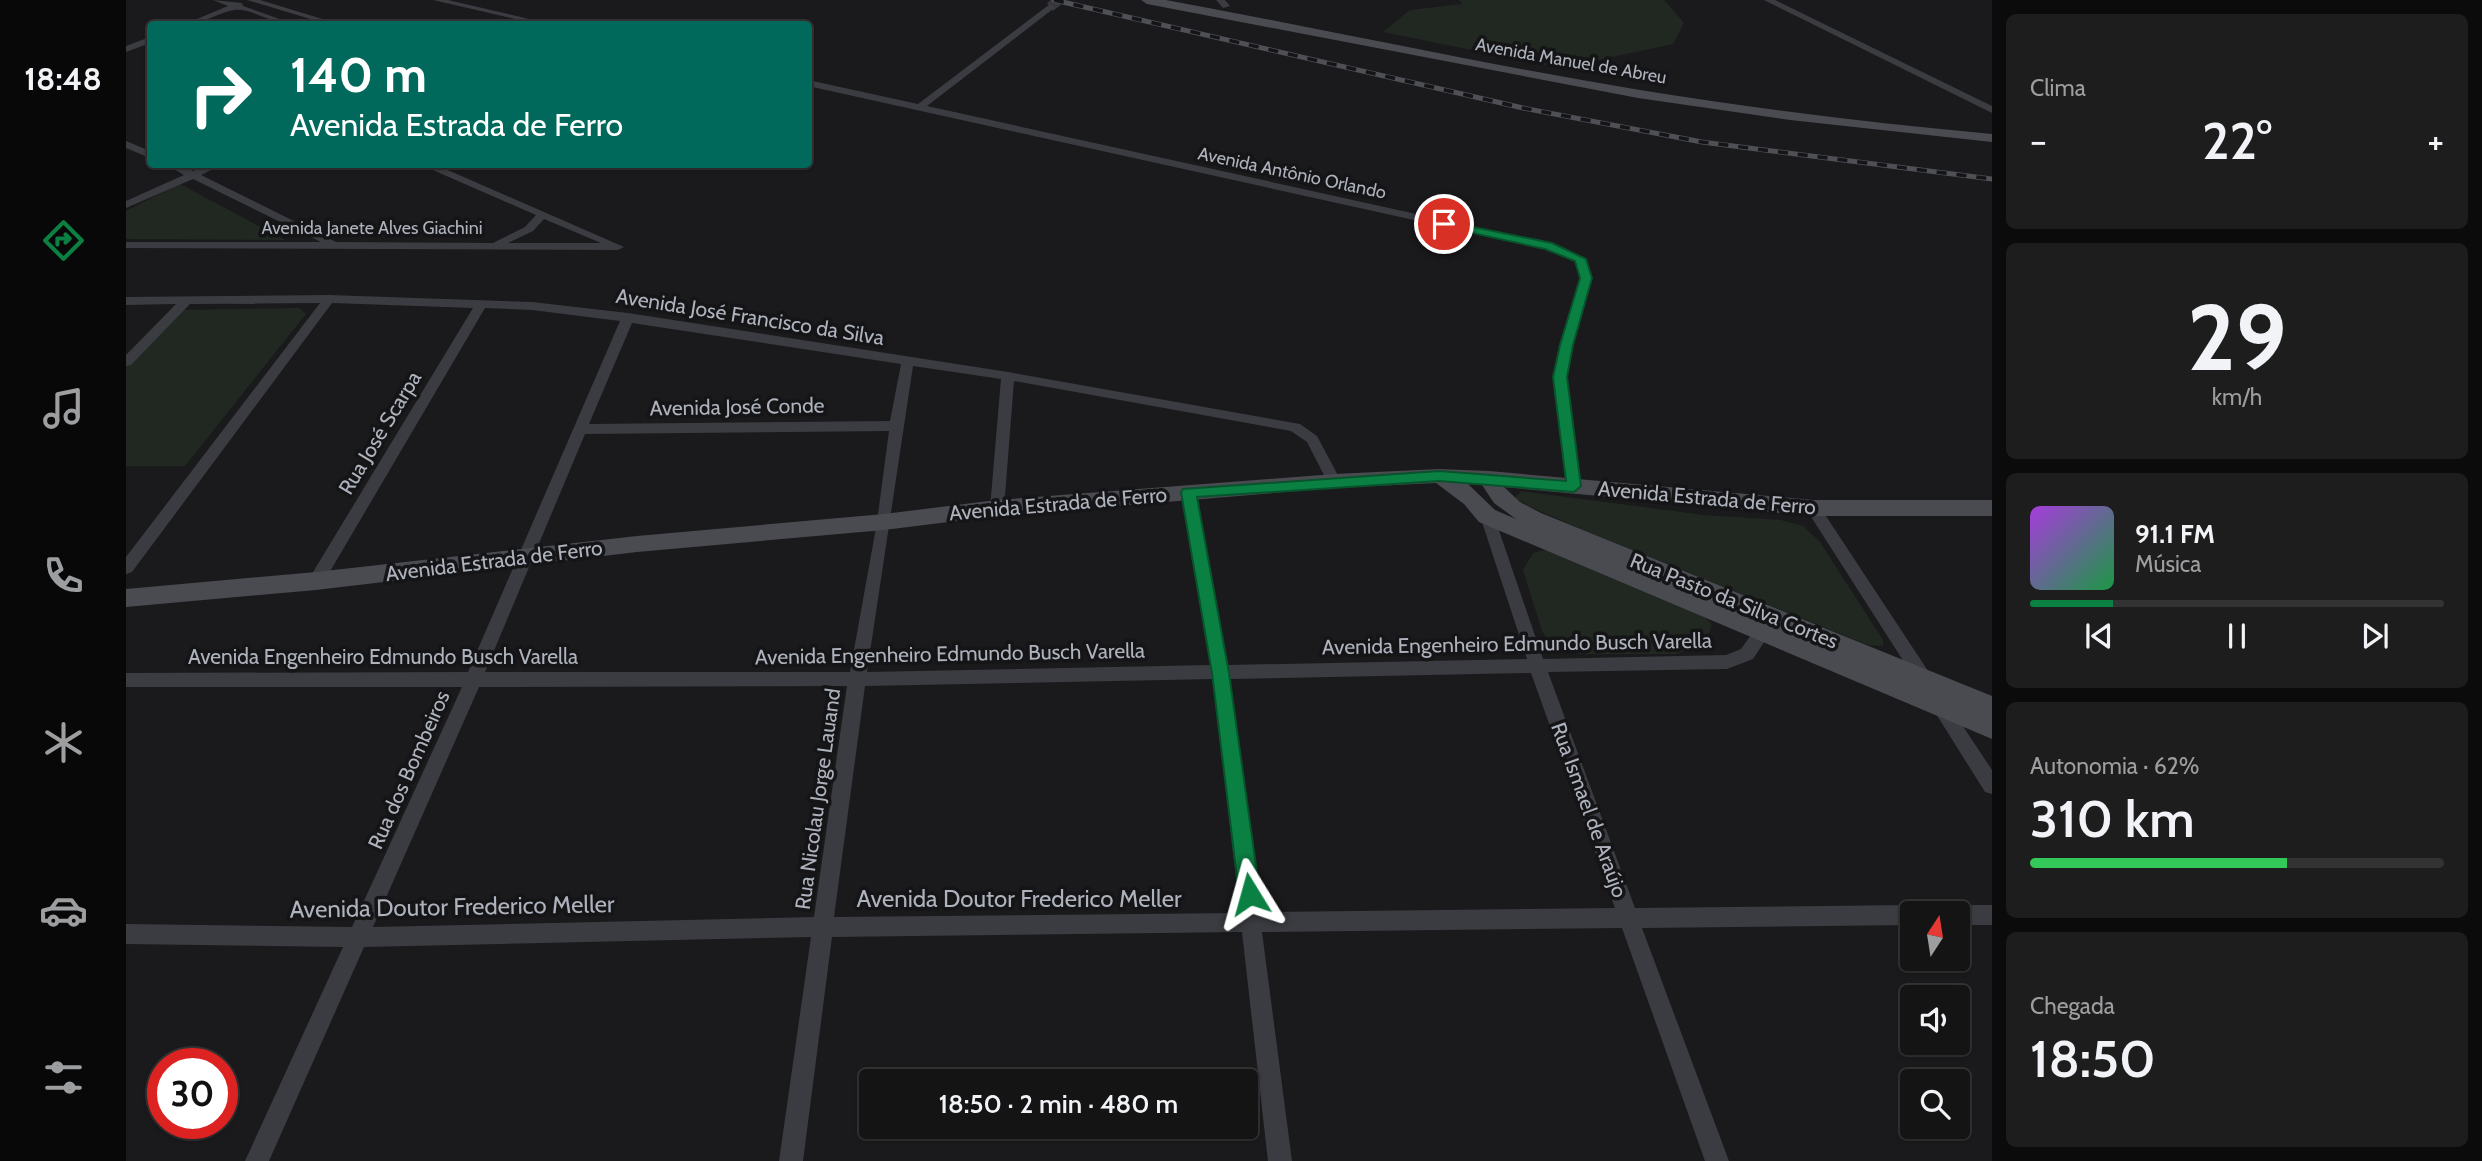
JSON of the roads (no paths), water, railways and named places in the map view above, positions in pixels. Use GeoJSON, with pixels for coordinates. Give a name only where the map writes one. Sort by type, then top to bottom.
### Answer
{"type":"FeatureCollection","features":[{"type":"Feature","properties":{"kind":"street"},"geometry":{"type":"LineString","coordinates":[[217,0],[280,21]]}},
{"type":"Feature","properties":{"kind":"street"},"geometry":{"type":"LineString","coordinates":[[197,21],[251,0],[324,21]]}},
{"type":"Feature","properties":{"kind":"street"},"geometry":{"type":"LineString","coordinates":[[437,0],[531,21]]}},
{"type":"Feature","properties":{"kind":"street","name":"Avenida Manuel de Abreu"},"geometry":{"type":"LineString","coordinates":[[1147,0],[1693,103],[1800,118],[1992,138]]}},
{"type":"Feature","properties":{"kind":"street","name":"Avenida Manuel de Abreu"},"geometry":{"type":"LineString","coordinates":[[1194,0],[1223,3],[1546,70],[1646,87],[1765,105],[1992,130]]}},
{"type":"Feature","properties":{"kind":"street"},"geometry":{"type":"LineString","coordinates":[[1768,0],[1992,110]]}},
{"type":"Feature","properties":{"kind":"street"},"geometry":{"type":"LineString","coordinates":[[919,108],[1050,7]]}},
{"type":"Feature","properties":{"kind":"street"},"geometry":{"type":"LineString","coordinates":[[510,21],[516,18]]}},
{"type":"Feature","properties":{"kind":"street"},"geometry":{"type":"LineString","coordinates":[[126,41],[147,50]]}},
{"type":"Feature","properties":{"kind":"street"},"geometry":{"type":"LineString","coordinates":[[126,49],[147,41]]}},
{"type":"Feature","properties":{"kind":"street","name":"Avenida Antônio Orlando"},"geometry":{"type":"LineString","coordinates":[[812,84],[1548,246],[1580,259],[1586,278],[1566,345],[1560,377],[1574,486]]}},
{"type":"Feature","properties":{"kind":"street"},"geometry":{"type":"LineString","coordinates":[[126,144],[147,154]]}},
{"type":"Feature","properties":{"kind":"street"},"geometry":{"type":"LineString","coordinates":[[178,168],[334,245]]}},
{"type":"Feature","properties":{"kind":"street"},"geometry":{"type":"LineString","coordinates":[[126,205],[209,168]]}},
{"type":"Feature","properties":{"kind":"street"},"geometry":{"type":"LineString","coordinates":[[434,168],[543,214],[528,229],[489,246]]}},
{"type":"Feature","properties":{"kind":"street","name":"Avenida Janete Alves Giachini"},"geometry":{"type":"LineString","coordinates":[[126,245],[618,247],[543,214]]}},
{"type":"Feature","properties":{"kind":"street"},"geometry":{"type":"LineString","coordinates":[[126,568],[329,299]]}},
{"type":"Feature","properties":{"kind":"street","name":"Avenida José Francisco da Silva"},"geometry":{"type":"LineString","coordinates":[[126,301],[329,299],[532,306],[628,317],[1008,376],[1295,427],[1312,439],[1334,481]]}},
{"type":"Feature","properties":{"kind":"street"},"geometry":{"type":"LineString","coordinates":[[126,362],[185,302]]}},
{"type":"Feature","properties":{"kind":"street","name":"Rua José Scarpa"},"geometry":{"type":"LineString","coordinates":[[316,581],[480,306]]}},
{"type":"Feature","properties":{"kind":"street","name":"Rua dos Bombeiros"},"geometry":{"type":"LineString","coordinates":[[257,1161],[474,679],[628,317]]}},
{"type":"Feature","properties":{"kind":"street","name":"Rua Nicolau Jorge Lauand"},"geometry":{"type":"LineString","coordinates":[[791,1161],[858,678],[908,360]]}},
{"type":"Feature","properties":{"kind":"street"},"geometry":{"type":"LineString","coordinates":[[997,508],[1008,376]]}},
{"type":"Feature","properties":{"kind":"street","name":"Avenida José Conde"},"geometry":{"type":"LineString","coordinates":[[579,429],[896,426]]}},
{"type":"Feature","properties":{"kind":"street","name":"Avenida Estrada de Ferro"},"geometry":{"type":"LineString","coordinates":[[126,598],[316,581],[526,559],[637,544],[884,522],[997,508],[1334,481],[1439,476],[1489,478],[1813,508],[1992,508]]}},
{"type":"Feature","properties":{"kind":"street","name":"Rua Ismael de Araújo"},"geometry":{"type":"LineString","coordinates":[[1439,476],[1465,492],[1480,505],[1487,516],[1627,918],[1717,1161]]}},
{"type":"Feature","properties":{"kind":"street","name":"Rua Pasto da Silva Cortes"},"geometry":{"type":"LineString","coordinates":[[1489,478],[1495,494],[1533,519],[1992,706]]}},
{"type":"Feature","properties":{"kind":"street"},"geometry":{"type":"LineString","coordinates":[[1189,492],[1221,673],[1280,1161]]}},
{"type":"Feature","properties":{"kind":"street"},"geometry":{"type":"LineString","coordinates":[[1813,508],[1992,786]]}},
{"type":"Feature","properties":{"kind":"street","name":"Rua Pasto da Silva Cortes"},"geometry":{"type":"LineString","coordinates":[[1487,516],[1992,728]]}},
{"type":"Feature","properties":{"kind":"street","name":"Avenida Engenheiro Edmundo Busch Varella"},"geometry":{"type":"LineString","coordinates":[[126,680],[858,678],[1727,662],[1747,654],[1762,633]]}},
{"type":"Feature","properties":{"kind":"street","name":"Avenida Doutor Frederico Meller"},"geometry":{"type":"LineString","coordinates":[[126,934],[360,937],[824,927],[1900,915]]}},
{"type":"Feature","properties":{"kind":"street"},"geometry":{"type":"LineString","coordinates":[[1970,915],[1992,915]]}},
{"type":"Feature","properties":{"kind":"tunnel"},"geometry":{"type":"LineString","coordinates":[[1050,7],[1059,0]]}},
{"type":"Feature","properties":{"kind":"railway"},"geometry":{"type":"LineString","coordinates":[[1054,0],[1523,108],[1702,142],[1992,179]]}}]}
